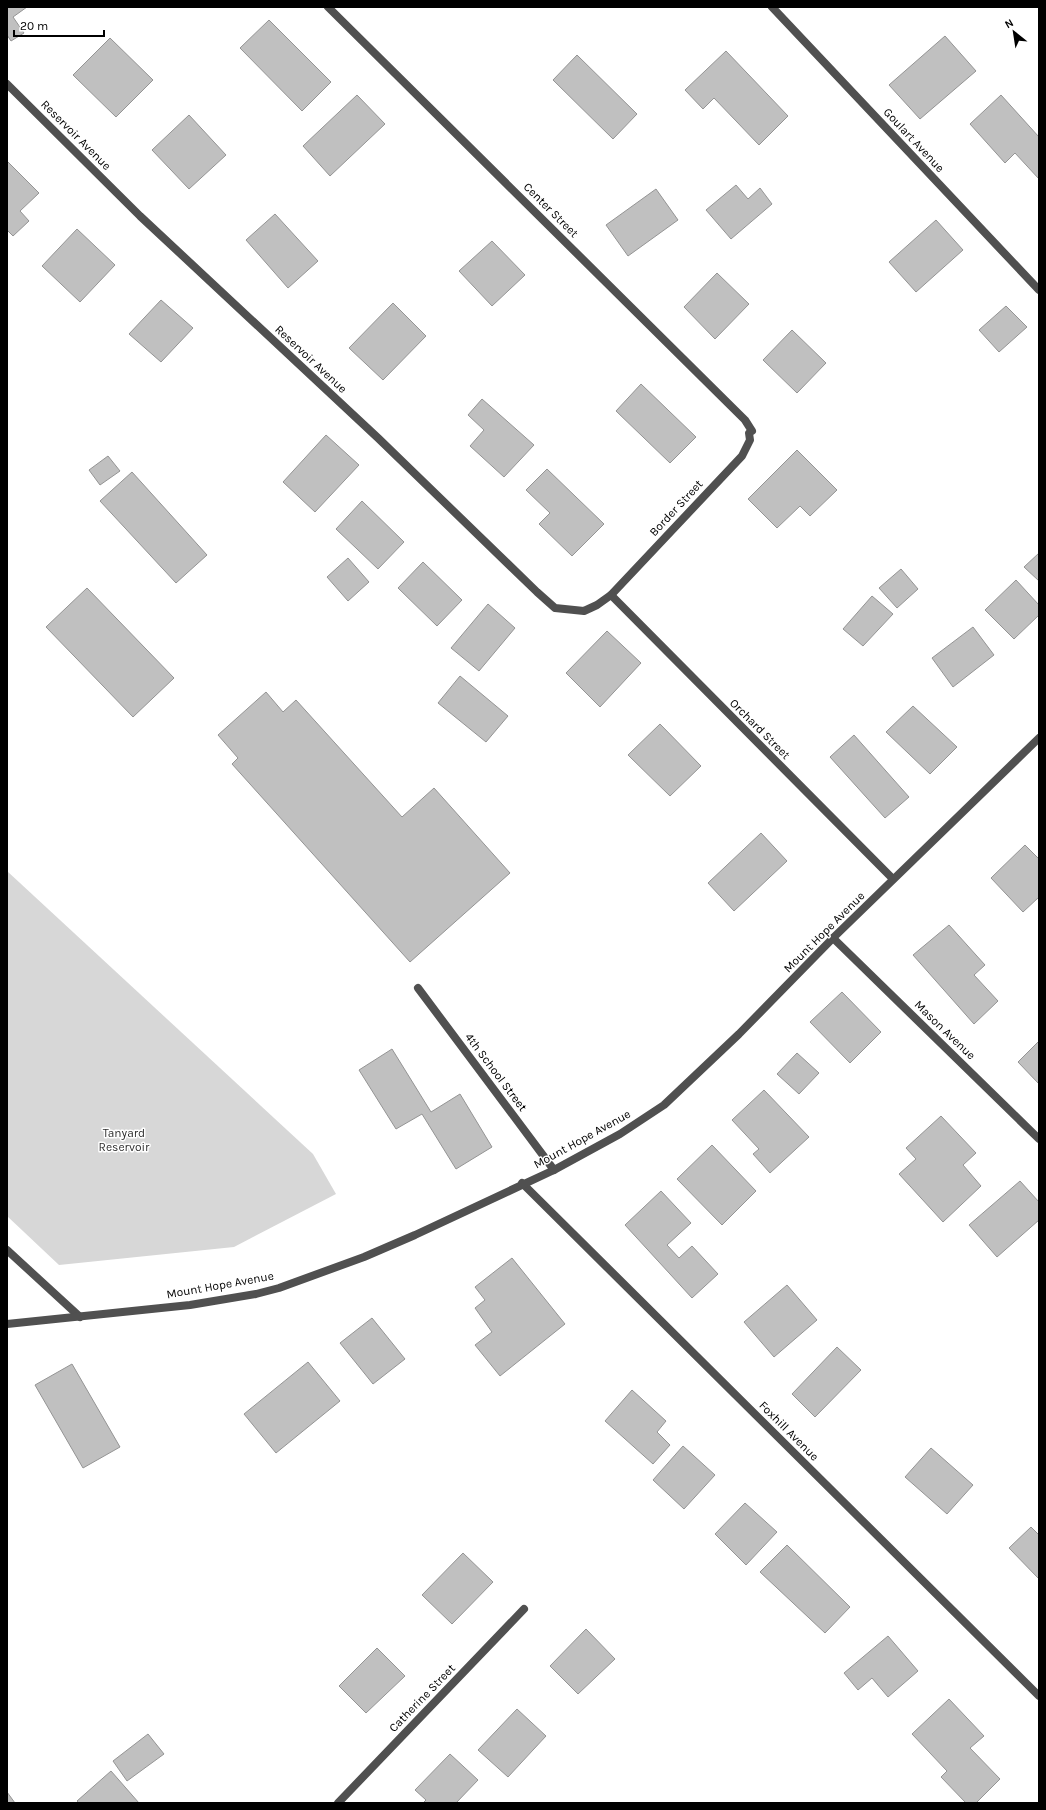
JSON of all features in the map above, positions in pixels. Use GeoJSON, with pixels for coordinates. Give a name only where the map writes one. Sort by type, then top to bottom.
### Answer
{"type":"FeatureCollection","features":[{"type":"Feature","properties":{"kind":"street","name":"Center Street"},"geometry":{"type":"LineString","coordinates":[[328,7],[745,420],[752,432],[749,433]]}},
{"type":"Feature","properties":{"kind":"street","name":"Goulart Avenue"},"geometry":{"type":"LineString","coordinates":[[772,7],[1039,290]]}},
{"type":"Feature","properties":{"kind":"street","name":"Reservoir Avenue"},"geometry":{"type":"LineString","coordinates":[[7,84],[140,216],[378,438],[555,608],[584,611],[597,605],[610,595]]}},
{"type":"Feature","properties":{"kind":"street","name":"Border Street"},"geometry":{"type":"LineString","coordinates":[[610,595],[742,456],[750,440],[749,433]]}},
{"type":"Feature","properties":{"kind":"street","name":"Orchard Street"},"geometry":{"type":"LineString","coordinates":[[610,595],[894,879]]}},
{"type":"Feature","properties":{"kind":"street","name":"Mount Hope Avenue"},"geometry":{"type":"LineString","coordinates":[[7,1324],[190,1305],[256,1294],[279,1288],[364,1257],[415,1235],[522,1183],[554,1170],[620,1134],[664,1105],[739,1034],[833,938],[1039,738]]}},
{"type":"Feature","properties":{"kind":"street","name":"Mason Avenue"},"geometry":{"type":"LineString","coordinates":[[833,938],[1039,1139]]}},
{"type":"Feature","properties":{"kind":"street","name":"4th School Street"},"geometry":{"type":"LineString","coordinates":[[418,988],[554,1170]]}},
{"type":"Feature","properties":{"kind":"street","name":"Foxhill Avenue"},"geometry":{"type":"LineString","coordinates":[[522,1183],[1039,1696]]}},
{"type":"Feature","properties":{"kind":"street"},"geometry":{"type":"LineString","coordinates":[[7,1250],[80,1317]]}},
{"type":"Feature","properties":{"kind":"street","name":"Catherine Street"},"geometry":{"type":"LineString","coordinates":[[338,1803],[524,1609]]}},
{"type":"Feature","properties":{"kind":"green space","name":"Tanyard Reservoir"},"geometry":{"type":"Polygon","coordinates":[[[7,871],[313,1154],[336,1194],[234,1247],[59,1265],[7,1216],[7,871]]]}},
{"type":"Feature","properties":{"kind":"building"},"geometry":{"type":"Polygon","coordinates":[[[7,7],[27,7],[13,17],[24,33],[11,41],[7,35],[7,7]]]}},
{"type":"Feature","properties":{"kind":"building"},"geometry":{"type":"Polygon","coordinates":[[[269,20],[331,82],[302,111],[240,48],[269,20]]]}},
{"type":"Feature","properties":{"kind":"building"},"geometry":{"type":"Polygon","coordinates":[[[945,36],[976,71],[920,119],[889,85],[945,36]]]}},
{"type":"Feature","properties":{"kind":"building"},"geometry":{"type":"Polygon","coordinates":[[[110,38],[153,80],[116,117],[73,75],[110,38]]]}},
{"type":"Feature","properties":{"kind":"building"},"geometry":{"type":"Polygon","coordinates":[[[726,51],[788,116],[759,145],[714,98],[703,109],[685,90],[726,51]]]}},
{"type":"Feature","properties":{"kind":"building"},"geometry":{"type":"Polygon","coordinates":[[[577,55],[637,114],[613,139],[553,80],[577,55]]]}},
{"type":"Feature","properties":{"kind":"building"},"geometry":{"type":"Polygon","coordinates":[[[357,95],[385,124],[330,176],[303,146],[357,95]]]}},
{"type":"Feature","properties":{"kind":"building"},"geometry":{"type":"Polygon","coordinates":[[[1001,95],[1039,137],[1039,179],[1015,153],[1005,163],[970,124],[1001,95]]]}},
{"type":"Feature","properties":{"kind":"building"},"geometry":{"type":"Polygon","coordinates":[[[189,115],[226,155],[189,189],[152,150],[189,115]]]}},
{"type":"Feature","properties":{"kind":"building"},"geometry":{"type":"Polygon","coordinates":[[[7,161],[39,193],[20,211],[29,221],[13,236],[7,230],[7,161]]]}},
{"type":"Feature","properties":{"kind":"building"},"geometry":{"type":"Polygon","coordinates":[[[736,185],[748,199],[760,188],[772,204],[731,239],[706,210],[736,185]]]}},
{"type":"Feature","properties":{"kind":"building"},"geometry":{"type":"Polygon","coordinates":[[[656,189],[678,220],[628,256],[606,225],[656,189]]]}},
{"type":"Feature","properties":{"kind":"building"},"geometry":{"type":"Polygon","coordinates":[[[275,214],[318,261],[288,288],[246,240],[275,214]]]}},
{"type":"Feature","properties":{"kind":"building"},"geometry":{"type":"Polygon","coordinates":[[[936,220],[963,250],[916,292],[889,262],[936,220]]]}},
{"type":"Feature","properties":{"kind":"building"},"geometry":{"type":"Polygon","coordinates":[[[77,229],[115,265],[80,302],[42,266],[77,229]]]}},
{"type":"Feature","properties":{"kind":"building"},"geometry":{"type":"Polygon","coordinates":[[[492,241],[525,275],[492,306],[459,271],[492,241]]]}},
{"type":"Feature","properties":{"kind":"building"},"geometry":{"type":"Polygon","coordinates":[[[717,273],[749,304],[715,339],[684,307],[717,273]]]}},
{"type":"Feature","properties":{"kind":"building"},"geometry":{"type":"Polygon","coordinates":[[[161,300],[193,328],[161,362],[129,334],[161,300]]]}},
{"type":"Feature","properties":{"kind":"building"},"geometry":{"type":"Polygon","coordinates":[[[393,303],[426,336],[383,380],[349,348],[393,303]]]}},
{"type":"Feature","properties":{"kind":"building"},"geometry":{"type":"Polygon","coordinates":[[[1006,306],[1027,327],[999,352],[979,330],[1006,306]]]}},
{"type":"Feature","properties":{"kind":"building"},"geometry":{"type":"Polygon","coordinates":[[[792,330],[826,363],[797,393],[763,360],[792,330]]]}},
{"type":"Feature","properties":{"kind":"building"},"geometry":{"type":"Polygon","coordinates":[[[641,384],[696,437],[670,463],[616,411],[641,384]]]}},
{"type":"Feature","properties":{"kind":"building"},"geometry":{"type":"Polygon","coordinates":[[[482,399],[534,445],[504,477],[470,446],[484,430],[468,415],[482,399]]]}},
{"type":"Feature","properties":{"kind":"building"},"geometry":{"type":"Polygon","coordinates":[[[326,435],[359,465],[315,512],[283,482],[326,435]]]}},
{"type":"Feature","properties":{"kind":"building"},"geometry":{"type":"Polygon","coordinates":[[[797,450],[837,490],[810,516],[800,506],[777,528],[748,499],[797,450]]]}},
{"type":"Feature","properties":{"kind":"building"},"geometry":{"type":"Polygon","coordinates":[[[108,456],[120,471],[100,485],[89,470],[108,456]]]}},
{"type":"Feature","properties":{"kind":"building"},"geometry":{"type":"Polygon","coordinates":[[[547,469],[604,524],[572,556],[539,524],[550,513],[526,490],[547,469]]]}},
{"type":"Feature","properties":{"kind":"building"},"geometry":{"type":"Polygon","coordinates":[[[132,472],[207,555],[176,583],[100,501],[132,472]]]}},
{"type":"Feature","properties":{"kind":"building"},"geometry":{"type":"Polygon","coordinates":[[[362,501],[404,542],[378,569],[336,529],[362,501]]]}},
{"type":"Feature","properties":{"kind":"building"},"geometry":{"type":"Polygon","coordinates":[[[1039,553],[1039,581],[1024,567],[1039,553]]]}},
{"type":"Feature","properties":{"kind":"building"},"geometry":{"type":"Polygon","coordinates":[[[348,558],[369,582],[348,601],[327,577],[348,558]]]}},
{"type":"Feature","properties":{"kind":"building"},"geometry":{"type":"Polygon","coordinates":[[[423,562],[462,600],[437,626],[398,588],[423,562]]]}},
{"type":"Feature","properties":{"kind":"building"},"geometry":{"type":"Polygon","coordinates":[[[901,569],[918,589],[897,608],[879,588],[901,569]]]}},
{"type":"Feature","properties":{"kind":"building"},"geometry":{"type":"Polygon","coordinates":[[[1016,580],[1039,605],[1039,615],[1014,639],[985,610],[1016,580]]]}},
{"type":"Feature","properties":{"kind":"building"},"geometry":{"type":"Polygon","coordinates":[[[87,588],[174,678],[133,717],[46,627],[87,588]]]}},
{"type":"Feature","properties":{"kind":"building"},"geometry":{"type":"Polygon","coordinates":[[[872,596],[893,614],[863,646],[843,629],[872,596]]]}},
{"type":"Feature","properties":{"kind":"building"},"geometry":{"type":"Polygon","coordinates":[[[488,604],[515,628],[479,671],[451,648],[488,604]]]}},
{"type":"Feature","properties":{"kind":"building"},"geometry":{"type":"Polygon","coordinates":[[[973,627],[994,655],[953,687],[932,658],[973,627]]]}},
{"type":"Feature","properties":{"kind":"building"},"geometry":{"type":"Polygon","coordinates":[[[607,631],[641,663],[600,707],[566,673],[607,631]]]}},
{"type":"Feature","properties":{"kind":"building"},"geometry":{"type":"Polygon","coordinates":[[[460,676],[508,716],[486,742],[438,703],[460,676]]]}},
{"type":"Feature","properties":{"kind":"building"},"geometry":{"type":"Polygon","coordinates":[[[266,692],[283,712],[296,700],[402,817],[434,788],[510,873],[410,962],[232,764],[238,758],[218,735],[266,692]]]}},
{"type":"Feature","properties":{"kind":"building"},"geometry":{"type":"Polygon","coordinates":[[[913,706],[957,747],[930,774],[886,732],[913,706]]]}},
{"type":"Feature","properties":{"kind":"building"},"geometry":{"type":"Polygon","coordinates":[[[660,724],[701,766],[670,796],[628,755],[660,724]]]}},
{"type":"Feature","properties":{"kind":"building"},"geometry":{"type":"Polygon","coordinates":[[[854,735],[909,797],[885,818],[830,757],[854,735]]]}},
{"type":"Feature","properties":{"kind":"building"},"geometry":{"type":"Polygon","coordinates":[[[761,833],[787,861],[734,911],[708,883],[761,833]]]}},
{"type":"Feature","properties":{"kind":"building"},"geometry":{"type":"Polygon","coordinates":[[[1025,845],[1039,859],[1039,897],[1023,912],[991,878],[1025,845]]]}},
{"type":"Feature","properties":{"kind":"building"},"geometry":{"type":"Polygon","coordinates":[[[949,925],[985,965],[974,975],[998,1001],[974,1024],[913,955],[949,925]]]}},
{"type":"Feature","properties":{"kind":"building"},"geometry":{"type":"Polygon","coordinates":[[[842,992],[881,1032],[850,1063],[810,1022],[842,992]]]}},
{"type":"Feature","properties":{"kind":"building"},"geometry":{"type":"Polygon","coordinates":[[[1039,1041],[1039,1084],[1018,1062],[1039,1041]]]}},
{"type":"Feature","properties":{"kind":"building"},"geometry":{"type":"Polygon","coordinates":[[[392,1049],[431,1112],[460,1094],[492,1147],[456,1169],[422,1114],[396,1129],[359,1070],[392,1049]]]}},
{"type":"Feature","properties":{"kind":"building"},"geometry":{"type":"Polygon","coordinates":[[[797,1053],[819,1073],[799,1094],[777,1074],[797,1053]]]}},
{"type":"Feature","properties":{"kind":"building"},"geometry":{"type":"Polygon","coordinates":[[[764,1090],[809,1137],[770,1173],[753,1154],[759,1149],[732,1120],[764,1090]]]}},
{"type":"Feature","properties":{"kind":"building"},"geometry":{"type":"Polygon","coordinates":[[[941,1116],[976,1153],[963,1165],[981,1186],[943,1222],[899,1174],[916,1159],[906,1148],[941,1116]]]}},
{"type":"Feature","properties":{"kind":"building"},"geometry":{"type":"Polygon","coordinates":[[[712,1145],[756,1191],[722,1225],[677,1179],[712,1145]]]}},
{"type":"Feature","properties":{"kind":"building"},"geometry":{"type":"Polygon","coordinates":[[[1020,1181],[1039,1202],[1039,1220],[997,1257],[969,1225],[1020,1181]]]}},
{"type":"Feature","properties":{"kind":"building"},"geometry":{"type":"Polygon","coordinates":[[[661,1191],[691,1223],[667,1245],[679,1258],[692,1246],[718,1274],[692,1298],[625,1225],[661,1191]]]}},
{"type":"Feature","properties":{"kind":"building"},"geometry":{"type":"Polygon","coordinates":[[[512,1258],[565,1324],[500,1376],[475,1345],[492,1332],[475,1308],[485,1300],[475,1287],[512,1258]]]}},
{"type":"Feature","properties":{"kind":"building"},"geometry":{"type":"Polygon","coordinates":[[[787,1285],[817,1320],[774,1357],[744,1322],[787,1285]]]}},
{"type":"Feature","properties":{"kind":"building"},"geometry":{"type":"Polygon","coordinates":[[[372,1318],[405,1359],[373,1384],[340,1343],[372,1318]]]}},
{"type":"Feature","properties":{"kind":"building"},"geometry":{"type":"Polygon","coordinates":[[[837,1347],[861,1370],[815,1417],[792,1394],[837,1347]]]}},
{"type":"Feature","properties":{"kind":"building"},"geometry":{"type":"Polygon","coordinates":[[[308,1362],[340,1401],[276,1453],[244,1414],[308,1362]]]}},
{"type":"Feature","properties":{"kind":"building"},"geometry":{"type":"Polygon","coordinates":[[[72,1364],[120,1447],[83,1468],[35,1385],[72,1364]]]}},
{"type":"Feature","properties":{"kind":"building"},"geometry":{"type":"Polygon","coordinates":[[[632,1390],[666,1421],[657,1432],[670,1445],[653,1464],[605,1421],[632,1390]]]}},
{"type":"Feature","properties":{"kind":"building"},"geometry":{"type":"Polygon","coordinates":[[[683,1446],[715,1475],[684,1509],[653,1480],[683,1446]]]}},
{"type":"Feature","properties":{"kind":"building"},"geometry":{"type":"Polygon","coordinates":[[[931,1448],[973,1485],[947,1514],[905,1477],[931,1448]]]}},
{"type":"Feature","properties":{"kind":"building"},"geometry":{"type":"Polygon","coordinates":[[[745,1503],[777,1532],[746,1565],[715,1534],[745,1503]]]}},
{"type":"Feature","properties":{"kind":"building"},"geometry":{"type":"Polygon","coordinates":[[[1031,1527],[1039,1535],[1039,1579],[1009,1548],[1031,1527]]]}},
{"type":"Feature","properties":{"kind":"building"},"geometry":{"type":"Polygon","coordinates":[[[787,1545],[850,1607],[825,1633],[760,1572],[787,1545]]]}},
{"type":"Feature","properties":{"kind":"building"},"geometry":{"type":"Polygon","coordinates":[[[463,1553],[493,1582],[452,1624],[422,1595],[463,1553]]]}},
{"type":"Feature","properties":{"kind":"building"},"geometry":{"type":"Polygon","coordinates":[[[586,1629],[615,1659],[578,1694],[550,1666],[586,1629]]]}},
{"type":"Feature","properties":{"kind":"building"},"geometry":{"type":"Polygon","coordinates":[[[888,1636],[918,1671],[888,1697],[872,1678],[858,1690],[844,1673],[888,1636]]]}},
{"type":"Feature","properties":{"kind":"building"},"geometry":{"type":"Polygon","coordinates":[[[377,1648],[405,1676],[366,1713],[339,1686],[377,1648]]]}},
{"type":"Feature","properties":{"kind":"building"},"geometry":{"type":"Polygon","coordinates":[[[949,1699],[984,1736],[970,1748],[1000,1779],[976,1803],[966,1803],[941,1777],[947,1771],[912,1734],[949,1699]]]}},
{"type":"Feature","properties":{"kind":"building"},"geometry":{"type":"Polygon","coordinates":[[[517,1709],[546,1736],[508,1777],[478,1750],[517,1709]]]}},
{"type":"Feature","properties":{"kind":"building"},"geometry":{"type":"Polygon","coordinates":[[[148,1734],[164,1754],[127,1781],[113,1761],[148,1734]]]}},
{"type":"Feature","properties":{"kind":"building"},"geometry":{"type":"Polygon","coordinates":[[[450,1754],[478,1780],[456,1803],[423,1803],[426,1800],[415,1790],[450,1754]]]}},
{"type":"Feature","properties":{"kind":"building"},"geometry":{"type":"Polygon","coordinates":[[[111,1771],[139,1803],[79,1803],[77,1801],[111,1771]]]}},
{"type":"Feature","properties":{"kind":"building"},"geometry":{"type":"Polygon","coordinates":[[[7,1792],[15,1803],[7,1803],[7,1792]]]}}]}
